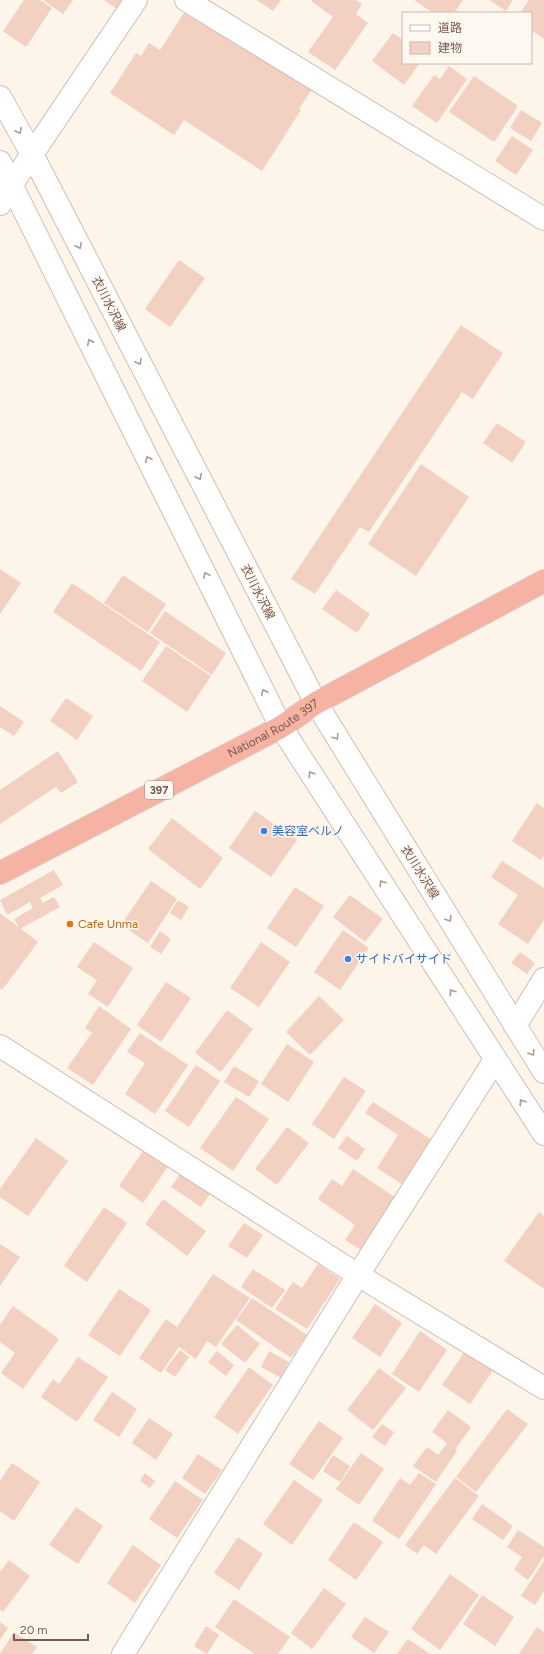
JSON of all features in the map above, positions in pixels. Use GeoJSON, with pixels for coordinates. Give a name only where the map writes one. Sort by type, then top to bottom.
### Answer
{"type":"FeatureCollection","features":[{"type":"Feature","properties":{"kind":"highway","name":"National Route 397"},"geometry":{"type":"LineString","coordinates":[[0,873],[281,726],[316,703],[544,581]]}},
{"type":"Feature","properties":{"kind":"main road"},"geometry":{"type":"LineString","coordinates":[[0,204],[136,0]]}},
{"type":"Feature","properties":{"kind":"main road"},"geometry":{"type":"LineString","coordinates":[[186,0],[544,220]]}},
{"type":"Feature","properties":{"kind":"main road","name":"衣川水沢線"},"geometry":{"type":"LineString","coordinates":[[0,97],[32,154],[316,703],[544,1072]]}},
{"type":"Feature","properties":{"kind":"main road"},"geometry":{"type":"LineString","coordinates":[[0,162],[281,726],[544,1134]]}},
{"type":"Feature","properties":{"kind":"main road"},"geometry":{"type":"LineString","coordinates":[[515,1026],[544,979]]}},
{"type":"Feature","properties":{"kind":"main road"},"geometry":{"type":"LineString","coordinates":[[0,1046],[358,1275],[544,1388]]}},
{"type":"Feature","properties":{"kind":"main road"},"geometry":{"type":"LineString","coordinates":[[122,1654],[358,1275],[495,1060]]}},
{"type":"Feature","properties":{"kind":"building"},"geometry":{"type":"Polygon","coordinates":[[[24,0],[40,0],[52,8],[26,47],[3,31],[24,0]]]}},
{"type":"Feature","properties":{"kind":"building"},"geometry":{"type":"Polygon","coordinates":[[[43,0],[73,0],[63,14],[43,0]]]}},
{"type":"Feature","properties":{"kind":"building"},"geometry":{"type":"Polygon","coordinates":[[[104,0],[123,0],[117,9],[104,0]]]}},
{"type":"Feature","properties":{"kind":"building"},"geometry":{"type":"Polygon","coordinates":[[[257,0],[281,0],[273,11],[257,0]]]}},
{"type":"Feature","properties":{"kind":"building"},"geometry":{"type":"Polygon","coordinates":[[[356,0],[362,4],[356,14],[368,23],[335,70],[308,52],[333,17],[311,1],[356,0]]]}},
{"type":"Feature","properties":{"kind":"building"},"geometry":{"type":"Polygon","coordinates":[[[414,0],[463,0],[455,12],[432,12],[414,0]]]}},
{"type":"Feature","properties":{"kind":"building"},"geometry":{"type":"Polygon","coordinates":[[[489,0],[513,0],[506,11],[489,0]]]}},
{"type":"Feature","properties":{"kind":"building"},"geometry":{"type":"Polygon","coordinates":[[[529,0],[544,0],[544,39],[532,31],[532,12],[521,12],[529,0]]]}},
{"type":"Feature","properties":{"kind":"building"},"geometry":{"type":"Polygon","coordinates":[[[189,5],[314,86],[299,109],[301,110],[262,171],[184,120],[174,135],[110,93],[136,53],[141,56],[149,43],[160,50],[189,5]]]}},
{"type":"Feature","properties":{"kind":"building"},"geometry":{"type":"Polygon","coordinates":[[[393,33],[402,39],[402,64],[419,64],[404,85],[372,61],[393,33]]]}},
{"type":"Feature","properties":{"kind":"building"},"geometry":{"type":"Polygon","coordinates":[[[449,66],[467,79],[437,123],[412,106],[434,75],[440,79],[449,66]]]}},
{"type":"Feature","properties":{"kind":"building"},"geometry":{"type":"Polygon","coordinates":[[[474,76],[518,106],[494,142],[449,112],[474,76]]]}},
{"type":"Feature","properties":{"kind":"building"},"geometry":{"type":"Polygon","coordinates":[[[521,110],[542,123],[531,141],[510,128],[521,110]]]}},
{"type":"Feature","properties":{"kind":"building"},"geometry":{"type":"Polygon","coordinates":[[[512,136],[533,150],[516,175],[495,161],[512,136]]]}},
{"type":"Feature","properties":{"kind":"building"},"geometry":{"type":"Polygon","coordinates":[[[179,260],[205,278],[170,327],[145,309],[179,260]]]}},
{"type":"Feature","properties":{"kind":"building"},"geometry":{"type":"Polygon","coordinates":[[[461,325],[503,353],[473,399],[462,392],[369,532],[360,527],[315,594],[291,579],[461,325]]]}},
{"type":"Feature","properties":{"kind":"building"},"geometry":{"type":"Polygon","coordinates":[[[497,423],[526,442],[512,463],[483,443],[497,423]]]}},
{"type":"Feature","properties":{"kind":"building"},"geometry":{"type":"Polygon","coordinates":[[[421,464],[469,497],[416,576],[368,544],[421,464]]]}},
{"type":"Feature","properties":{"kind":"building"},"geometry":{"type":"Polygon","coordinates":[[[0,569],[21,583],[0,614],[0,569]]]}},
{"type":"Feature","properties":{"kind":"building"},"geometry":{"type":"Polygon","coordinates":[[[123,575],[166,604],[148,632],[104,603],[123,575]]]}},
{"type":"Feature","properties":{"kind":"building"},"geometry":{"type":"Polygon","coordinates":[[[72,583],[160,642],[141,671],[53,612],[72,583]]]}},
{"type":"Feature","properties":{"kind":"building"},"geometry":{"type":"Polygon","coordinates":[[[336,590],[370,614],[357,633],[322,609],[336,590]]]}},
{"type":"Feature","properties":{"kind":"building"},"geometry":{"type":"Polygon","coordinates":[[[165,611],[226,653],[212,675],[150,633],[165,611]]]}},
{"type":"Feature","properties":{"kind":"building"},"geometry":{"type":"Polygon","coordinates":[[[166,646],[211,676],[187,712],[142,681],[166,646]]]}},
{"type":"Feature","properties":{"kind":"building"},"geometry":{"type":"Polygon","coordinates":[[[66,698],[93,716],[77,740],[50,721],[66,698]]]}},
{"type":"Feature","properties":{"kind":"building"},"geometry":{"type":"Polygon","coordinates":[[[0,706],[24,722],[14,736],[0,727],[0,706]]]}},
{"type":"Feature","properties":{"kind":"building"},"geometry":{"type":"Polygon","coordinates":[[[58,751],[78,782],[61,793],[56,787],[0,824],[0,790],[58,751]]]}},
{"type":"Feature","properties":{"kind":"building"},"geometry":{"type":"Polygon","coordinates":[[[537,803],[544,808],[544,855],[541,860],[512,841],[537,803]]]}},
{"type":"Feature","properties":{"kind":"building"},"geometry":{"type":"Polygon","coordinates":[[[255,811],[297,840],[271,877],[229,848],[255,811]]]}},
{"type":"Feature","properties":{"kind":"building"},"geometry":{"type":"Polygon","coordinates":[[[172,818],[223,858],[200,889],[148,849],[172,818]]]}},
{"type":"Feature","properties":{"kind":"building"},"geometry":{"type":"Polygon","coordinates":[[[502,861],[544,888],[544,920],[528,944],[498,924],[518,895],[491,877],[502,861]]]}},
{"type":"Feature","properties":{"kind":"building"},"geometry":{"type":"Polygon","coordinates":[[[54,870],[63,885],[40,898],[43,903],[54,897],[60,907],[20,929],[14,919],[33,908],[30,902],[7,915],[0,900],[54,870]]]}},
{"type":"Feature","properties":{"kind":"building"},"geometry":{"type":"Polygon","coordinates":[[[151,881],[177,899],[148,943],[121,925],[151,881]]]}},
{"type":"Feature","properties":{"kind":"building"},"geometry":{"type":"Polygon","coordinates":[[[295,887],[324,906],[296,947],[267,928],[295,887]]]}},
{"type":"Feature","properties":{"kind":"building"},"geometry":{"type":"Polygon","coordinates":[[[350,895],[383,919],[365,942],[333,917],[350,895]]]}},
{"type":"Feature","properties":{"kind":"building"},"geometry":{"type":"Polygon","coordinates":[[[178,900],[189,907],[181,920],[170,913],[178,900]]]}},
{"type":"Feature","properties":{"kind":"building"},"geometry":{"type":"Polygon","coordinates":[[[0,913],[38,942],[2,990],[0,988],[0,913]]]}},
{"type":"Feature","properties":{"kind":"building"},"geometry":{"type":"Polygon","coordinates":[[[343,930],[369,948],[340,990],[314,972],[343,930]]]}},
{"type":"Feature","properties":{"kind":"building"},"geometry":{"type":"Polygon","coordinates":[[[160,931],[171,939],[161,954],[150,947],[160,931]]]}},
{"type":"Feature","properties":{"kind":"building"},"geometry":{"type":"Polygon","coordinates":[[[94,942],[133,968],[108,1007],[88,994],[97,980],[77,967],[94,942]]]}},
{"type":"Feature","properties":{"kind":"building"},"geometry":{"type":"Polygon","coordinates":[[[261,942],[290,962],[259,1007],[230,988],[261,942]]]}},
{"type":"Feature","properties":{"kind":"building"},"geometry":{"type":"Polygon","coordinates":[[[520,952],[535,963],[527,974],[511,963],[520,952]]]}},
{"type":"Feature","properties":{"kind":"building"},"geometry":{"type":"Polygon","coordinates":[[[166,982],[191,998],[161,1042],[137,1025],[166,982]]]}},
{"type":"Feature","properties":{"kind":"building"},"geometry":{"type":"Polygon","coordinates":[[[319,996],[344,1020],[310,1055],[286,1032],[319,996]]]}},
{"type":"Feature","properties":{"kind":"building"},"geometry":{"type":"Polygon","coordinates":[[[99,1006],[131,1029],[93,1085],[67,1068],[92,1033],[85,1028],[99,1006]]]}},
{"type":"Feature","properties":{"kind":"building"},"geometry":{"type":"Polygon","coordinates":[[[227,1010],[253,1029],[221,1072],[195,1053],[227,1010]]]}},
{"type":"Feature","properties":{"kind":"building"},"geometry":{"type":"Polygon","coordinates":[[[140,1033],[188,1065],[155,1114],[125,1094],[145,1063],[127,1052],[140,1033]]]}},
{"type":"Feature","properties":{"kind":"building"},"geometry":{"type":"Polygon","coordinates":[[[287,1044],[314,1062],[288,1102],[261,1084],[287,1044]]]}},
{"type":"Feature","properties":{"kind":"building"},"geometry":{"type":"Polygon","coordinates":[[[196,1065],[220,1081],[189,1127],[165,1111],[196,1065]]]}},
{"type":"Feature","properties":{"kind":"building"},"geometry":{"type":"Polygon","coordinates":[[[234,1066],[259,1081],[249,1097],[224,1082],[234,1066]]]}},
{"type":"Feature","properties":{"kind":"building"},"geometry":{"type":"Polygon","coordinates":[[[344,1077],[366,1091],[334,1139],[312,1124],[344,1077]]]}},
{"type":"Feature","properties":{"kind":"building"},"geometry":{"type":"Polygon","coordinates":[[[236,1097],[269,1119],[233,1171],[200,1148],[236,1097]]]}},
{"type":"Feature","properties":{"kind":"building"},"geometry":{"type":"Polygon","coordinates":[[[373,1102],[432,1140],[403,1185],[377,1168],[398,1135],[365,1113],[373,1102]]]}},
{"type":"Feature","properties":{"kind":"building"},"geometry":{"type":"Polygon","coordinates":[[[287,1127],[309,1143],[277,1185],[255,1169],[287,1127]]]}},
{"type":"Feature","properties":{"kind":"building"},"geometry":{"type":"Polygon","coordinates":[[[347,1136],[365,1149],[357,1161],[338,1148],[347,1136]]]}},
{"type":"Feature","properties":{"kind":"building"},"geometry":{"type":"Polygon","coordinates":[[[36,1138],[68,1161],[28,1216],[0,1197],[0,1189],[36,1138]]]}},
{"type":"Feature","properties":{"kind":"building"},"geometry":{"type":"Polygon","coordinates":[[[145,1148],[169,1165],[143,1203],[119,1186],[145,1148]]]}},
{"type":"Feature","properties":{"kind":"building"},"geometry":{"type":"Polygon","coordinates":[[[184,1168],[214,1188],[201,1207],[171,1187],[184,1168]]]}},
{"type":"Feature","properties":{"kind":"building"},"geometry":{"type":"Polygon","coordinates":[[[353,1169],[396,1198],[361,1250],[345,1240],[355,1225],[318,1199],[332,1179],[342,1186],[353,1169]]]}},
{"type":"Feature","properties":{"kind":"building"},"geometry":{"type":"Polygon","coordinates":[[[163,1199],[206,1231],[187,1256],[145,1224],[163,1199]]]}},
{"type":"Feature","properties":{"kind":"building"},"geometry":{"type":"Polygon","coordinates":[[[104,1207],[127,1223],[87,1282],[64,1266],[104,1207]]]}},
{"type":"Feature","properties":{"kind":"building"},"geometry":{"type":"Polygon","coordinates":[[[539,1212],[544,1216],[544,1289],[504,1261],[539,1212]]]}},
{"type":"Feature","properties":{"kind":"building"},"geometry":{"type":"Polygon","coordinates":[[[244,1223],[263,1235],[247,1258],[228,1246],[244,1223]]]}},
{"type":"Feature","properties":{"kind":"building"},"geometry":{"type":"Polygon","coordinates":[[[0,1244],[20,1257],[0,1286],[0,1244]]]}},
{"type":"Feature","properties":{"kind":"building"},"geometry":{"type":"Polygon","coordinates":[[[318,1264],[340,1279],[307,1329],[275,1309],[293,1282],[302,1288],[318,1264]]]}},
{"type":"Feature","properties":{"kind":"building"},"geometry":{"type":"Polygon","coordinates":[[[253,1269],[285,1290],[272,1308],[241,1287],[253,1269]]]}},
{"type":"Feature","properties":{"kind":"building"},"geometry":{"type":"Polygon","coordinates":[[[213,1274],[250,1298],[216,1347],[207,1341],[196,1359],[179,1347],[161,1373],[139,1358],[166,1319],[177,1327],[213,1274]]]}},
{"type":"Feature","properties":{"kind":"building"},"geometry":{"type":"Polygon","coordinates":[[[119,1289],[151,1310],[120,1356],[88,1335],[119,1289]]]}},
{"type":"Feature","properties":{"kind":"building"},"geometry":{"type":"Polygon","coordinates":[[[252,1298],[307,1335],[291,1358],[236,1320],[252,1298]]]}},
{"type":"Feature","properties":{"kind":"building"},"geometry":{"type":"Polygon","coordinates":[[[375,1304],[402,1323],[380,1357],[352,1338],[375,1304]]]}},
{"type":"Feature","properties":{"kind":"building"},"geometry":{"type":"Polygon","coordinates":[[[13,1306],[59,1339],[23,1389],[1,1373],[15,1353],[0,1342],[0,1325],[13,1306]]]}},
{"type":"Feature","properties":{"kind":"building"},"geometry":{"type":"Polygon","coordinates":[[[237,1325],[260,1344],[245,1363],[221,1344],[237,1325]]]}},
{"type":"Feature","properties":{"kind":"building"},"geometry":{"type":"Polygon","coordinates":[[[420,1331],[447,1350],[419,1392],[392,1374],[420,1331]]]}},
{"type":"Feature","properties":{"kind":"building"},"geometry":{"type":"Polygon","coordinates":[[[180,1350],[189,1357],[175,1377],[165,1370],[180,1350]]]}},
{"type":"Feature","properties":{"kind":"building"},"geometry":{"type":"Polygon","coordinates":[[[466,1350],[494,1369],[470,1404],[442,1385],[466,1350]]]}},
{"type":"Feature","properties":{"kind":"building"},"geometry":{"type":"Polygon","coordinates":[[[217,1351],[234,1365],[226,1376],[208,1362],[217,1351]]]}},
{"type":"Feature","properties":{"kind":"building"},"geometry":{"type":"Polygon","coordinates":[[[269,1351],[289,1362],[281,1378],[261,1367],[269,1351]]]}},
{"type":"Feature","properties":{"kind":"building"},"geometry":{"type":"Polygon","coordinates":[[[78,1357],[108,1377],[77,1422],[41,1397],[53,1379],[59,1384],[78,1357]]]}},
{"type":"Feature","properties":{"kind":"building"},"geometry":{"type":"Polygon","coordinates":[[[249,1367],[273,1385],[238,1434],[214,1417],[249,1367]]]}},
{"type":"Feature","properties":{"kind":"building"},"geometry":{"type":"Polygon","coordinates":[[[379,1368],[406,1388],[373,1430],[347,1410],[379,1368]]]}},
{"type":"Feature","properties":{"kind":"building"},"geometry":{"type":"Polygon","coordinates":[[[112,1392],[137,1409],[119,1437],[93,1420],[112,1392]]]}},
{"type":"Feature","properties":{"kind":"building"},"geometry":{"type":"Polygon","coordinates":[[[507,1409],[528,1424],[476,1492],[456,1477],[507,1409]]]}},
{"type":"Feature","properties":{"kind":"building"},"geometry":{"type":"Polygon","coordinates":[[[448,1410],[471,1427],[436,1482],[413,1466],[427,1447],[438,1455],[447,1443],[432,1432],[448,1410]]]}},
{"type":"Feature","properties":{"kind":"building"},"geometry":{"type":"Polygon","coordinates":[[[149,1418],[173,1434],[156,1460],[132,1443],[149,1418]]]}},
{"type":"Feature","properties":{"kind":"building"},"geometry":{"type":"Polygon","coordinates":[[[319,1421],[343,1438],[313,1480],[289,1464],[319,1421]]]}},
{"type":"Feature","properties":{"kind":"building"},"geometry":{"type":"Polygon","coordinates":[[[382,1424],[394,1432],[385,1446],[372,1437],[382,1424]]]}},
{"type":"Feature","properties":{"kind":"building"},"geometry":{"type":"Polygon","coordinates":[[[361,1453],[384,1469],[359,1505],[336,1489],[361,1453]]]}},
{"type":"Feature","properties":{"kind":"building"},"geometry":{"type":"Polygon","coordinates":[[[198,1454],[222,1470],[205,1494],[182,1478],[198,1454]]]}},
{"type":"Feature","properties":{"kind":"building"},"geometry":{"type":"Polygon","coordinates":[[[333,1455],[350,1466],[340,1482],[323,1471],[333,1455]]]}},
{"type":"Feature","properties":{"kind":"building"},"geometry":{"type":"Polygon","coordinates":[[[12,1463],[40,1482],[14,1521],[0,1511],[0,1481],[12,1463]]]}},
{"type":"Feature","properties":{"kind":"building"},"geometry":{"type":"Polygon","coordinates":[[[145,1473],[155,1481],[150,1488],[140,1481],[145,1473]]]}},
{"type":"Feature","properties":{"kind":"building"},"geometry":{"type":"Polygon","coordinates":[[[419,1473],[436,1484],[399,1539],[372,1521],[400,1478],[410,1485],[419,1473]]]}},
{"type":"Feature","properties":{"kind":"building"},"geometry":{"type":"Polygon","coordinates":[[[455,1478],[479,1496],[436,1554],[424,1545],[417,1554],[405,1545],[455,1478]]]}},
{"type":"Feature","properties":{"kind":"building"},"geometry":{"type":"Polygon","coordinates":[[[294,1480],[323,1500],[292,1545],[263,1524],[294,1480]]]}},
{"type":"Feature","properties":{"kind":"building"},"geometry":{"type":"Polygon","coordinates":[[[175,1481],[203,1500],[177,1538],[149,1519],[175,1481]]]}},
{"type":"Feature","properties":{"kind":"building"},"geometry":{"type":"Polygon","coordinates":[[[482,1504],[513,1526],[503,1540],[472,1519],[482,1504]]]}},
{"type":"Feature","properties":{"kind":"building"},"geometry":{"type":"Polygon","coordinates":[[[76,1507],[103,1526],[78,1564],[49,1545],[76,1507]]]}},
{"type":"Feature","properties":{"kind":"building"},"geometry":{"type":"Polygon","coordinates":[[[354,1522],[383,1542],[356,1580],[328,1560],[354,1522]]]}},
{"type":"Feature","properties":{"kind":"building"},"geometry":{"type":"Polygon","coordinates":[[[518,1530],[544,1547],[544,1556],[528,1580],[514,1570],[522,1557],[507,1547],[518,1530]]]}},
{"type":"Feature","properties":{"kind":"building"},"geometry":{"type":"Polygon","coordinates":[[[238,1537],[263,1554],[239,1590],[214,1573],[238,1537]]]}},
{"type":"Feature","properties":{"kind":"building"},"geometry":{"type":"Polygon","coordinates":[[[133,1545],[161,1565],[135,1603],[107,1583],[133,1545]]]}},
{"type":"Feature","properties":{"kind":"building"},"geometry":{"type":"Polygon","coordinates":[[[9,1560],[30,1576],[3,1612],[0,1610],[0,1572],[9,1560]]]}},
{"type":"Feature","properties":{"kind":"building"},"geometry":{"type":"Polygon","coordinates":[[[544,1561],[544,1591],[535,1605],[521,1596],[544,1561]]]}},
{"type":"Feature","properties":{"kind":"building"},"geometry":{"type":"Polygon","coordinates":[[[450,1574],[479,1595],[440,1650],[411,1629],[450,1574]]]}},
{"type":"Feature","properties":{"kind":"building"},"geometry":{"type":"Polygon","coordinates":[[[324,1588],[346,1604],[312,1649],[291,1633],[324,1588]]]}},
{"type":"Feature","properties":{"kind":"building"},"geometry":{"type":"Polygon","coordinates":[[[482,1595],[514,1617],[495,1646],[463,1624],[482,1595]]]}},
{"type":"Feature","properties":{"kind":"building"},"geometry":{"type":"Polygon","coordinates":[[[234,1599],[290,1637],[278,1654],[255,1654],[215,1627],[234,1599]]]}},
{"type":"Feature","properties":{"kind":"building"},"geometry":{"type":"Polygon","coordinates":[[[365,1617],[389,1632],[374,1653],[351,1637],[365,1617]]]}},
{"type":"Feature","properties":{"kind":"building"},"geometry":{"type":"Polygon","coordinates":[[[0,1622],[8,1628],[0,1640],[0,1622]]]}},
{"type":"Feature","properties":{"kind":"building"},"geometry":{"type":"Polygon","coordinates":[[[206,1626],[219,1635],[207,1654],[194,1646],[206,1626]]]}},
{"type":"Feature","properties":{"kind":"building"},"geometry":{"type":"Polygon","coordinates":[[[537,1627],[544,1632],[544,1654],[519,1654],[537,1627]]]}},
{"type":"Feature","properties":{"kind":"building"},"geometry":{"type":"Polygon","coordinates":[[[14,1632],[37,1647],[32,1654],[0,1654],[14,1632]]]}},
{"type":"Feature","properties":{"kind":"building"},"geometry":{"type":"Polygon","coordinates":[[[408,1639],[430,1654],[397,1654],[408,1639]]]}},
{"type":"Feature","properties":{"kind":"place","name":"美容室ベルノ"},"geometry":{"type":"Point","coordinates":[264,831]}},
{"type":"Feature","properties":{"kind":"place","name":"Cafe Unma"},"geometry":{"type":"Point","coordinates":[70,924]}},
{"type":"Feature","properties":{"kind":"place","name":"サイドバイサイド"},"geometry":{"type":"Point","coordinates":[348,959]}}]}
